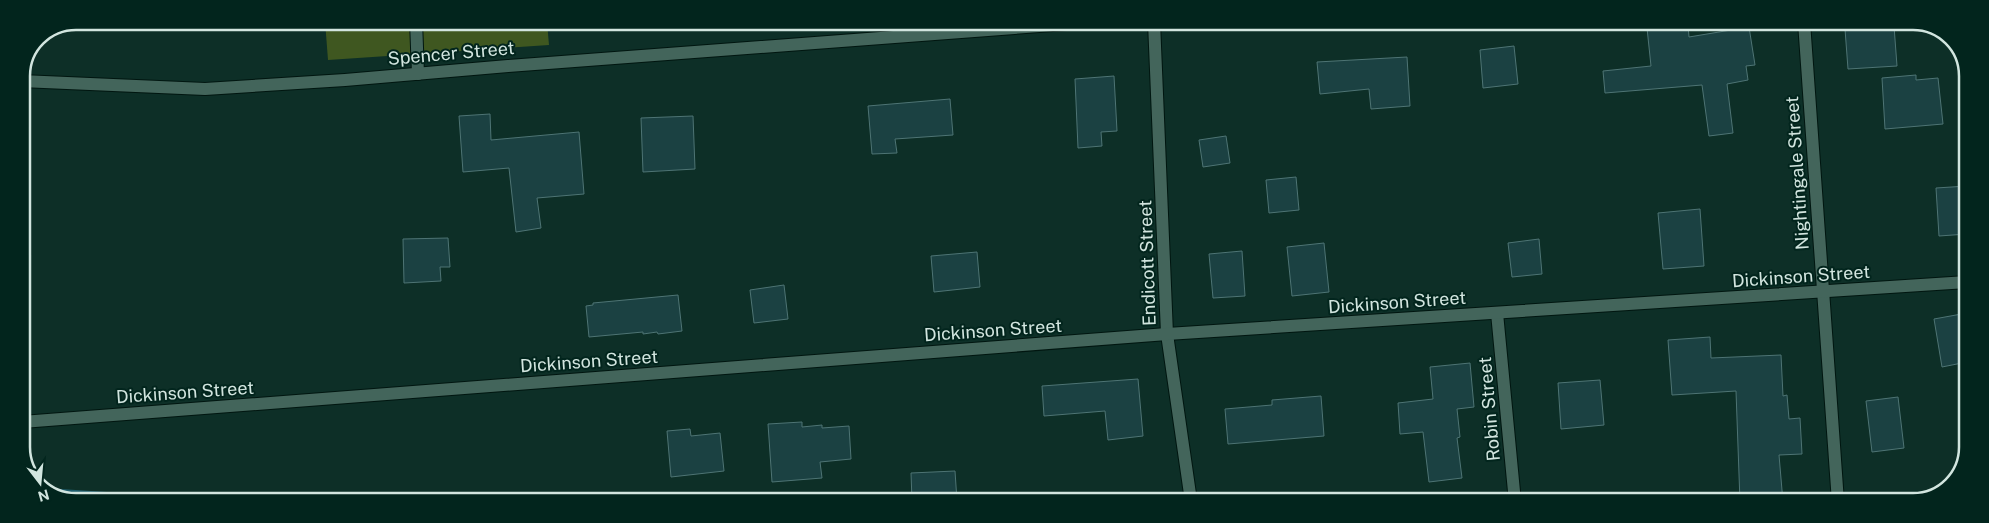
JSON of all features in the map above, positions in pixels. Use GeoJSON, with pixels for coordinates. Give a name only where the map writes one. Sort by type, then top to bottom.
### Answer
{"type":"FeatureCollection","features":[{"type":"Feature","properties":{"kind":"street"},"geometry":{"type":"LineString","coordinates":[[416,30],[418,74]]}},
{"type":"Feature","properties":{"kind":"street","name":"Spencer Street"},"geometry":{"type":"LineString","coordinates":[[30,80],[205,89],[989,30]]}},
{"type":"Feature","properties":{"kind":"street","name":"Endicott Street"},"geometry":{"type":"LineString","coordinates":[[1154,30],[1167,334],[1190,493]]}},
{"type":"Feature","properties":{"kind":"street","name":"Nightingale Street"},"geometry":{"type":"LineString","coordinates":[[1805,30],[1837,493]]}},
{"type":"Feature","properties":{"kind":"street","name":"Dickinson Street"},"geometry":{"type":"LineString","coordinates":[[30,421],[1167,334],[1959,283]]}},
{"type":"Feature","properties":{"kind":"street","name":"Robin Street"},"geometry":{"type":"LineString","coordinates":[[1497,313],[1514,493]]}},
{"type":"Feature","properties":{"kind":"green space"},"geometry":{"type":"Polygon","coordinates":[[[326,30],[548,30],[549,45],[328,60],[326,30]]]}},
{"type":"Feature","properties":{"kind":"building"},"geometry":{"type":"Polygon","coordinates":[[[1647,30],[1688,30],[1689,37],[1731,30],[1749,30],[1755,65],[1746,66],[1748,80],[1727,84],[1733,133],[1709,136],[1702,85],[1605,93],[1603,71],[1651,66],[1647,30]]]}},
{"type":"Feature","properties":{"kind":"building"},"geometry":{"type":"Polygon","coordinates":[[[1845,30],[1894,30],[1897,66],[1848,69],[1845,30]]]}},
{"type":"Feature","properties":{"kind":"building"},"geometry":{"type":"Polygon","coordinates":[[[1514,46],[1518,84],[1483,88],[1480,50],[1514,46]]]}},
{"type":"Feature","properties":{"kind":"building"},"geometry":{"type":"Polygon","coordinates":[[[1407,57],[1410,106],[1371,109],[1369,89],[1320,94],[1317,62],[1407,57]]]}},
{"type":"Feature","properties":{"kind":"building"},"geometry":{"type":"Polygon","coordinates":[[[1916,75],[1916,80],[1938,78],[1943,124],[1885,129],[1882,78],[1916,75]]]}},
{"type":"Feature","properties":{"kind":"building"},"geometry":{"type":"Polygon","coordinates":[[[1114,76],[1117,131],[1101,132],[1102,146],[1078,148],[1075,79],[1114,76]]]}},
{"type":"Feature","properties":{"kind":"building"},"geometry":{"type":"Polygon","coordinates":[[[950,99],[953,135],[895,139],[897,153],[872,154],[868,106],[950,99]]]}},
{"type":"Feature","properties":{"kind":"building"},"geometry":{"type":"Polygon","coordinates":[[[490,114],[491,140],[579,132],[584,194],[537,198],[541,228],[516,232],[509,168],[463,172],[459,116],[490,114]]]}},
{"type":"Feature","properties":{"kind":"building"},"geometry":{"type":"Polygon","coordinates":[[[693,116],[695,169],[643,172],[641,118],[693,116]]]}},
{"type":"Feature","properties":{"kind":"building"},"geometry":{"type":"Polygon","coordinates":[[[1226,136],[1230,163],[1203,167],[1199,140],[1226,136]]]}},
{"type":"Feature","properties":{"kind":"building"},"geometry":{"type":"Polygon","coordinates":[[[1296,177],[1299,210],[1269,213],[1266,180],[1296,177]]]}},
{"type":"Feature","properties":{"kind":"building"},"geometry":{"type":"Polygon","coordinates":[[[1959,187],[1959,235],[1939,236],[1936,188],[1959,187]]]}},
{"type":"Feature","properties":{"kind":"building"},"geometry":{"type":"Polygon","coordinates":[[[1700,209],[1704,266],[1663,269],[1658,213],[1700,209]]]}},
{"type":"Feature","properties":{"kind":"building"},"geometry":{"type":"Polygon","coordinates":[[[448,238],[450,267],[440,267],[441,281],[404,283],[403,239],[448,238]]]}},
{"type":"Feature","properties":{"kind":"building"},"geometry":{"type":"Polygon","coordinates":[[[1539,239],[1542,274],[1512,277],[1508,243],[1539,239]]]}},
{"type":"Feature","properties":{"kind":"building"},"geometry":{"type":"Polygon","coordinates":[[[1324,243],[1329,292],[1292,296],[1287,247],[1324,243]]]}},
{"type":"Feature","properties":{"kind":"building"},"geometry":{"type":"Polygon","coordinates":[[[1242,251],[1245,296],[1213,298],[1209,254],[1242,251]]]}},
{"type":"Feature","properties":{"kind":"building"},"geometry":{"type":"Polygon","coordinates":[[[977,252],[980,287],[934,292],[931,256],[977,252]]]}},
{"type":"Feature","properties":{"kind":"building"},"geometry":{"type":"Polygon","coordinates":[[[784,285],[788,319],[754,323],[750,290],[784,285]]]}},
{"type":"Feature","properties":{"kind":"building"},"geometry":{"type":"Polygon","coordinates":[[[678,295],[682,331],[658,334],[657,332],[643,334],[643,332],[589,337],[586,306],[593,305],[593,303],[678,295]]]}},
{"type":"Feature","properties":{"kind":"building"},"geometry":{"type":"Polygon","coordinates":[[[1959,314],[1959,364],[1942,367],[1934,319],[1959,314]]]}},
{"type":"Feature","properties":{"kind":"building"},"geometry":{"type":"Polygon","coordinates":[[[1710,337],[1711,358],[1781,355],[1783,396],[1787,395],[1789,419],[1800,418],[1802,454],[1779,455],[1782,493],[1740,493],[1736,391],[1672,395],[1668,340],[1710,337]]]}},
{"type":"Feature","properties":{"kind":"building"},"geometry":{"type":"Polygon","coordinates":[[[1470,363],[1474,407],[1457,409],[1460,437],[1457,438],[1462,478],[1429,482],[1423,432],[1400,434],[1398,403],[1433,399],[1430,367],[1470,363]]]}},
{"type":"Feature","properties":{"kind":"building"},"geometry":{"type":"Polygon","coordinates":[[[1138,379],[1143,436],[1108,440],[1105,411],[1044,416],[1042,386],[1138,379]]]}},
{"type":"Feature","properties":{"kind":"building"},"geometry":{"type":"Polygon","coordinates":[[[1600,380],[1604,425],[1561,429],[1558,383],[1600,380]]]}},
{"type":"Feature","properties":{"kind":"building"},"geometry":{"type":"Polygon","coordinates":[[[1321,396],[1324,436],[1228,444],[1225,409],[1272,405],[1272,400],[1321,396]]]}},
{"type":"Feature","properties":{"kind":"building"},"geometry":{"type":"Polygon","coordinates":[[[1898,397],[1904,448],[1872,452],[1866,401],[1898,397]]]}},
{"type":"Feature","properties":{"kind":"building"},"geometry":{"type":"Polygon","coordinates":[[[802,422],[802,427],[822,425],[822,428],[849,426],[851,459],[820,462],[822,478],[772,482],[768,424],[802,422]]]}},
{"type":"Feature","properties":{"kind":"building"},"geometry":{"type":"Polygon","coordinates":[[[690,429],[691,436],[720,433],[724,471],[671,477],[667,431],[690,429]]]}},
{"type":"Feature","properties":{"kind":"building"},"geometry":{"type":"Polygon","coordinates":[[[955,471],[956,493],[912,493],[911,473],[955,471]]]}}]}
